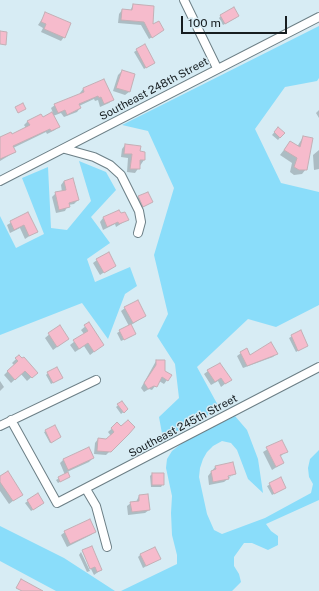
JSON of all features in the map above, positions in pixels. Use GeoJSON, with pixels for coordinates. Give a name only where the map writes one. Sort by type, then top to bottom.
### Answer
{"type":"FeatureCollection","features":[{"type":"Feature","properties":{"kind":"street"},"geometry":{"type":"LineString","coordinates":[[184,0],[217,68]]}},
{"type":"Feature","properties":{"kind":"street","name":"Southeast 248th Street"},"geometry":{"type":"LineString","coordinates":[[0,180],[65,149],[217,68],[319,17]]}},
{"type":"Feature","properties":{"kind":"street"},"geometry":{"type":"LineString","coordinates":[[65,149],[94,157],[110,165],[121,175],[139,210],[141,222],[138,233]]}},
{"type":"Feature","properties":{"kind":"street","name":"Southeast 245th Street"},"geometry":{"type":"LineString","coordinates":[[11,420],[57,503],[319,367]]}},
{"type":"Feature","properties":{"kind":"street"},"geometry":{"type":"LineString","coordinates":[[0,426],[96,380]]}},
{"type":"Feature","properties":{"kind":"street"},"geometry":{"type":"LineString","coordinates":[[86,489],[96,506],[107,547]]}},
{"type":"Feature","properties":{"kind":"shaded area"},"geometry":{"type":"Polygon","coordinates":[[[319,26],[319,78],[317,81],[285,87],[255,129],[281,183],[319,192],[319,305],[276,327],[248,319],[197,367],[220,409],[163,439],[159,417],[179,398],[175,364],[157,336],[168,314],[154,255],[174,188],[148,131],[122,125],[319,26]]]}},
{"type":"Feature","properties":{"kind":"shaded area"},"geometry":{"type":"Polygon","coordinates":[[[79,161],[106,172],[116,190],[91,217],[110,243],[87,259],[95,282],[130,267],[137,286],[125,294],[108,339],[82,303],[0,335],[0,216],[16,248],[44,234],[22,178],[48,167],[51,228],[67,230],[91,201],[79,161]]]}},
{"type":"Feature","properties":{"kind":"shaded area"},"geometry":{"type":"Polygon","coordinates":[[[235,416],[247,430],[258,459],[263,493],[248,479],[237,450],[231,443],[222,441],[213,446],[203,459],[199,477],[207,514],[214,530],[222,534],[265,518],[311,493],[313,484],[309,477],[308,468],[310,459],[319,450],[319,500],[266,524],[271,531],[278,536],[278,545],[268,550],[252,543],[244,543],[234,557],[234,566],[239,574],[241,582],[232,591],[121,591],[177,564],[177,555],[172,535],[172,496],[166,468],[167,459],[172,451],[186,440],[235,416]]]}},
{"type":"Feature","properties":{"kind":"shaded area"},"geometry":{"type":"Polygon","coordinates":[[[0,526],[64,558],[115,591],[56,591],[0,561],[0,526]]]}},
{"type":"Feature","properties":{"kind":"building"},"geometry":{"type":"Polygon","coordinates":[[[133,4],[154,6],[153,24],[159,21],[164,30],[152,38],[144,22],[121,20],[122,9],[132,10],[133,4]]]}},
{"type":"Feature","properties":{"kind":"building"},"geometry":{"type":"Polygon","coordinates":[[[234,7],[239,16],[225,24],[220,15],[234,7]]]}},
{"type":"Feature","properties":{"kind":"building"},"geometry":{"type":"Polygon","coordinates":[[[45,12],[71,23],[65,38],[44,29],[46,24],[41,22],[45,12]]]}},
{"type":"Feature","properties":{"kind":"building"},"geometry":{"type":"Polygon","coordinates":[[[0,31],[7,32],[6,45],[0,44],[0,31]]]}},
{"type":"Feature","properties":{"kind":"building"},"geometry":{"type":"Polygon","coordinates":[[[145,44],[155,63],[146,68],[136,49],[145,44]]]}},
{"type":"Feature","properties":{"kind":"building"},"geometry":{"type":"Polygon","coordinates":[[[122,70],[135,74],[130,92],[116,88],[122,70]]]}},
{"type":"Feature","properties":{"kind":"building"},"geometry":{"type":"Polygon","coordinates":[[[104,79],[114,100],[104,104],[101,97],[99,98],[98,96],[79,104],[81,108],[67,115],[65,110],[58,113],[54,104],[84,92],[83,88],[104,79]]]}},
{"type":"Feature","properties":{"kind":"building"},"geometry":{"type":"Polygon","coordinates":[[[23,103],[26,109],[18,113],[15,107],[23,103]]]}},
{"type":"Feature","properties":{"kind":"building"},"geometry":{"type":"Polygon","coordinates":[[[52,112],[60,127],[51,131],[50,129],[13,146],[16,152],[0,159],[0,137],[11,132],[12,134],[30,125],[27,121],[41,114],[43,117],[52,112]]]}},
{"type":"Feature","properties":{"kind":"building"},"geometry":{"type":"Polygon","coordinates":[[[278,127],[285,133],[280,138],[274,132],[278,127]]]}},
{"type":"Feature","properties":{"kind":"building"},"geometry":{"type":"Polygon","coordinates":[[[303,136],[313,138],[307,170],[299,170],[294,167],[297,158],[284,150],[290,141],[300,147],[303,136]]]}},
{"type":"Feature","properties":{"kind":"building"},"geometry":{"type":"Polygon","coordinates":[[[125,144],[141,146],[140,151],[145,152],[145,160],[140,160],[140,169],[130,169],[132,154],[124,154],[125,144]]]}},
{"type":"Feature","properties":{"kind":"building"},"geometry":{"type":"Polygon","coordinates":[[[73,178],[79,200],[69,203],[70,207],[59,210],[55,192],[66,190],[64,181],[73,178]]]}},
{"type":"Feature","properties":{"kind":"building"},"geometry":{"type":"Polygon","coordinates":[[[148,192],[153,202],[143,207],[138,196],[148,192]]]}},
{"type":"Feature","properties":{"kind":"building"},"geometry":{"type":"Polygon","coordinates":[[[119,210],[121,213],[125,212],[129,220],[119,224],[118,222],[107,227],[103,217],[119,210]]]}},
{"type":"Feature","properties":{"kind":"building"},"geometry":{"type":"Polygon","coordinates":[[[28,212],[38,232],[29,236],[24,225],[14,230],[10,221],[28,212]]]}},
{"type":"Feature","properties":{"kind":"building"},"geometry":{"type":"Polygon","coordinates":[[[109,252],[116,266],[104,273],[96,259],[109,252]]]}},
{"type":"Feature","properties":{"kind":"building"},"geometry":{"type":"Polygon","coordinates":[[[138,300],[146,316],[133,323],[124,307],[138,300]]]}},
{"type":"Feature","properties":{"kind":"building"},"geometry":{"type":"Polygon","coordinates":[[[89,322],[104,345],[94,352],[88,343],[79,349],[73,340],[88,331],[84,325],[89,322]]]}},
{"type":"Feature","properties":{"kind":"building"},"geometry":{"type":"Polygon","coordinates":[[[131,324],[136,334],[124,340],[119,330],[131,324]]]}},
{"type":"Feature","properties":{"kind":"building"},"geometry":{"type":"Polygon","coordinates":[[[60,325],[69,339],[57,347],[48,333],[60,325]]]}},
{"type":"Feature","properties":{"kind":"building"},"geometry":{"type":"Polygon","coordinates":[[[301,330],[308,346],[298,351],[291,335],[301,330]]]}},
{"type":"Feature","properties":{"kind":"building"},"geometry":{"type":"Polygon","coordinates":[[[271,342],[278,354],[247,366],[240,352],[247,348],[250,355],[271,342]]]}},
{"type":"Feature","properties":{"kind":"building"},"geometry":{"type":"Polygon","coordinates":[[[19,355],[22,358],[24,357],[38,373],[32,378],[25,371],[15,380],[7,371],[18,361],[15,358],[19,355]]]}},
{"type":"Feature","properties":{"kind":"building"},"geometry":{"type":"Polygon","coordinates":[[[156,360],[165,360],[165,371],[172,375],[168,381],[162,377],[157,387],[154,386],[148,389],[144,383],[156,365],[156,360]]]}},
{"type":"Feature","properties":{"kind":"building"},"geometry":{"type":"Polygon","coordinates":[[[220,363],[232,380],[225,384],[221,378],[215,382],[207,370],[220,363]]]}},
{"type":"Feature","properties":{"kind":"building"},"geometry":{"type":"Polygon","coordinates":[[[57,367],[63,378],[53,383],[47,372],[57,367]]]}},
{"type":"Feature","properties":{"kind":"building"},"geometry":{"type":"Polygon","coordinates":[[[122,401],[128,409],[124,413],[117,404],[122,401]]]}},
{"type":"Feature","properties":{"kind":"building"},"geometry":{"type":"Polygon","coordinates":[[[128,420],[135,427],[111,452],[97,451],[98,438],[106,439],[114,432],[111,428],[117,422],[121,426],[128,420]]]}},
{"type":"Feature","properties":{"kind":"building"},"geometry":{"type":"Polygon","coordinates":[[[55,425],[61,437],[51,443],[45,430],[55,425]]]}},
{"type":"Feature","properties":{"kind":"building"},"geometry":{"type":"Polygon","coordinates":[[[282,440],[288,452],[280,455],[284,463],[276,467],[266,447],[282,440]]]}},
{"type":"Feature","properties":{"kind":"building"},"geometry":{"type":"Polygon","coordinates":[[[89,447],[94,458],[68,470],[63,459],[89,447]]]}},
{"type":"Feature","properties":{"kind":"building"},"geometry":{"type":"Polygon","coordinates":[[[233,462],[236,474],[228,476],[229,479],[213,482],[211,471],[216,469],[215,466],[233,462]]]}},
{"type":"Feature","properties":{"kind":"building"},"geometry":{"type":"Polygon","coordinates":[[[8,471],[23,495],[13,501],[0,482],[0,476],[8,471]]]}},
{"type":"Feature","properties":{"kind":"building"},"geometry":{"type":"Polygon","coordinates":[[[68,472],[70,477],[60,482],[58,477],[68,472]]]}},
{"type":"Feature","properties":{"kind":"building"},"geometry":{"type":"Polygon","coordinates":[[[152,473],[164,473],[164,485],[152,485],[152,473]]]}},
{"type":"Feature","properties":{"kind":"building"},"geometry":{"type":"Polygon","coordinates":[[[281,477],[286,488],[274,494],[269,483],[281,477]]]}},
{"type":"Feature","properties":{"kind":"building"},"geometry":{"type":"Polygon","coordinates":[[[38,493],[44,503],[33,510],[27,500],[38,493]]]}},
{"type":"Feature","properties":{"kind":"building"},"geometry":{"type":"Polygon","coordinates":[[[148,494],[150,510],[132,512],[130,502],[139,501],[139,495],[148,494]]]}},
{"type":"Feature","properties":{"kind":"building"},"geometry":{"type":"Polygon","coordinates":[[[90,519],[96,532],[70,544],[64,531],[90,519]]]}},
{"type":"Feature","properties":{"kind":"building"},"geometry":{"type":"Polygon","coordinates":[[[92,546],[102,570],[97,572],[95,567],[90,569],[82,550],[92,546]]]}},
{"type":"Feature","properties":{"kind":"building"},"geometry":{"type":"Polygon","coordinates":[[[155,547],[161,559],[146,566],[140,554],[155,547]]]}},
{"type":"Feature","properties":{"kind":"building"},"geometry":{"type":"Polygon","coordinates":[[[21,579],[43,591],[22,591],[16,588],[21,579]]]}}]}
